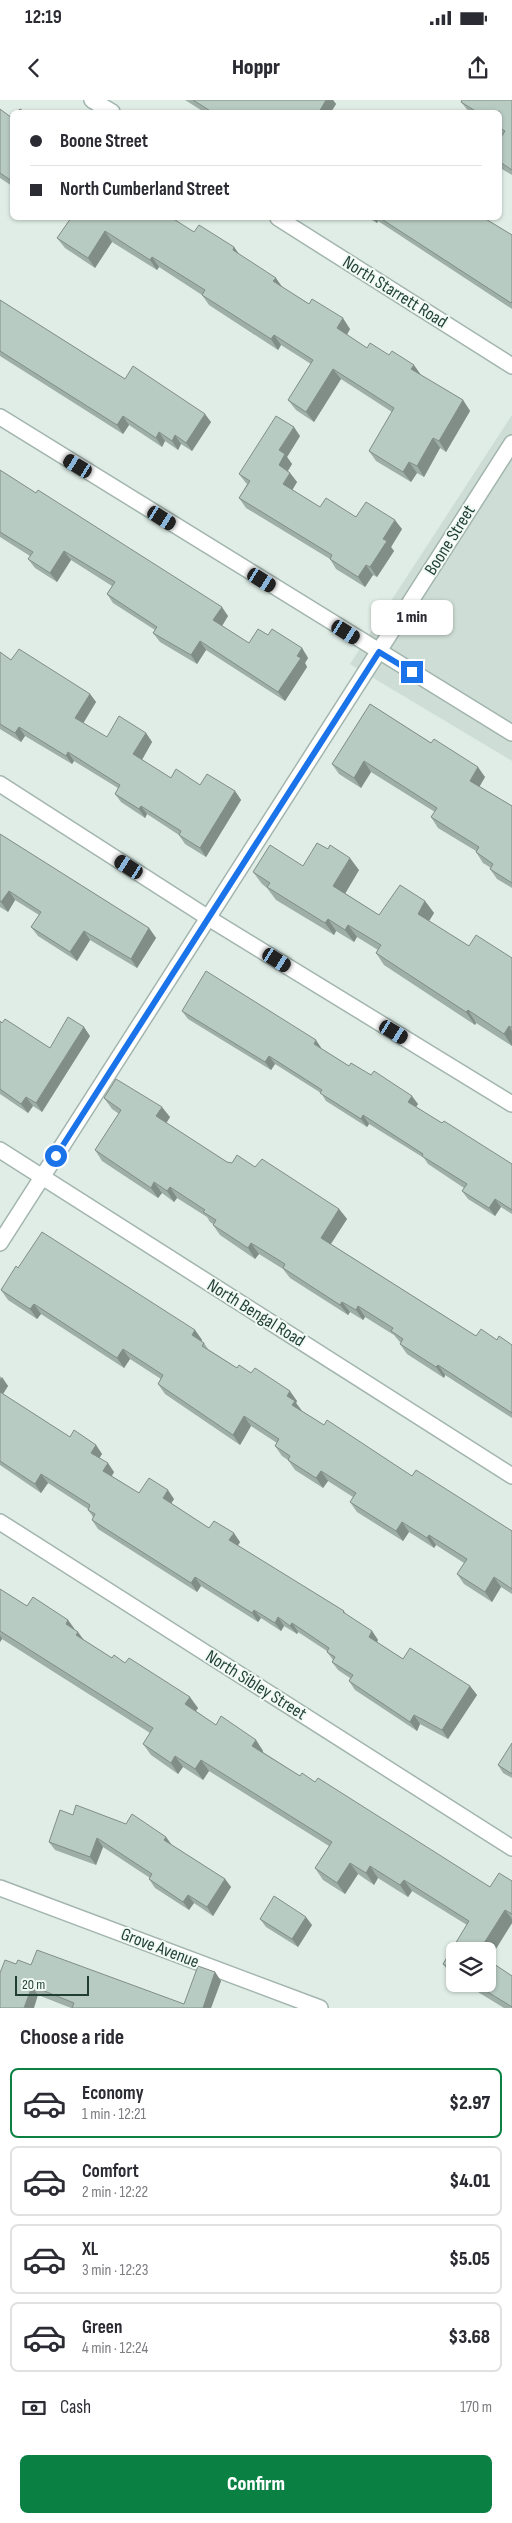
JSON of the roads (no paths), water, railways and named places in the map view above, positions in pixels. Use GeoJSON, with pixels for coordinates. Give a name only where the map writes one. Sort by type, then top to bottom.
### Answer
{"type":"FeatureCollection","features":[{"type":"Feature","properties":{"kind":"street"},"geometry":{"type":"LineString","coordinates":[[92,100],[109,110]]}},
{"type":"Feature","properties":{"kind":"street","name":"North Starrett Road"},"geometry":{"type":"LineString","coordinates":[[281,220],[512,366]]}},
{"type":"Feature","properties":{"kind":"street"},"geometry":{"type":"LineString","coordinates":[[0,418],[512,733]]}},
{"type":"Feature","properties":{"kind":"street","name":"Boone Street"},"geometry":{"type":"LineString","coordinates":[[0,1243],[210,919],[512,443]]}},
{"type":"Feature","properties":{"kind":"street"},"geometry":{"type":"LineString","coordinates":[[0,784],[210,919],[512,1104]]}},
{"type":"Feature","properties":{"kind":"street","name":"North Bengal Road"},"geometry":{"type":"LineString","coordinates":[[0,1150],[512,1476]]}},
{"type":"Feature","properties":{"kind":"street","name":"North Sibley Street"},"geometry":{"type":"LineString","coordinates":[[0,1522],[512,1848]]}},
{"type":"Feature","properties":{"kind":"street","name":"Grove Avenue"},"geometry":{"type":"LineString","coordinates":[[0,1888],[320,2008]]}}]}
